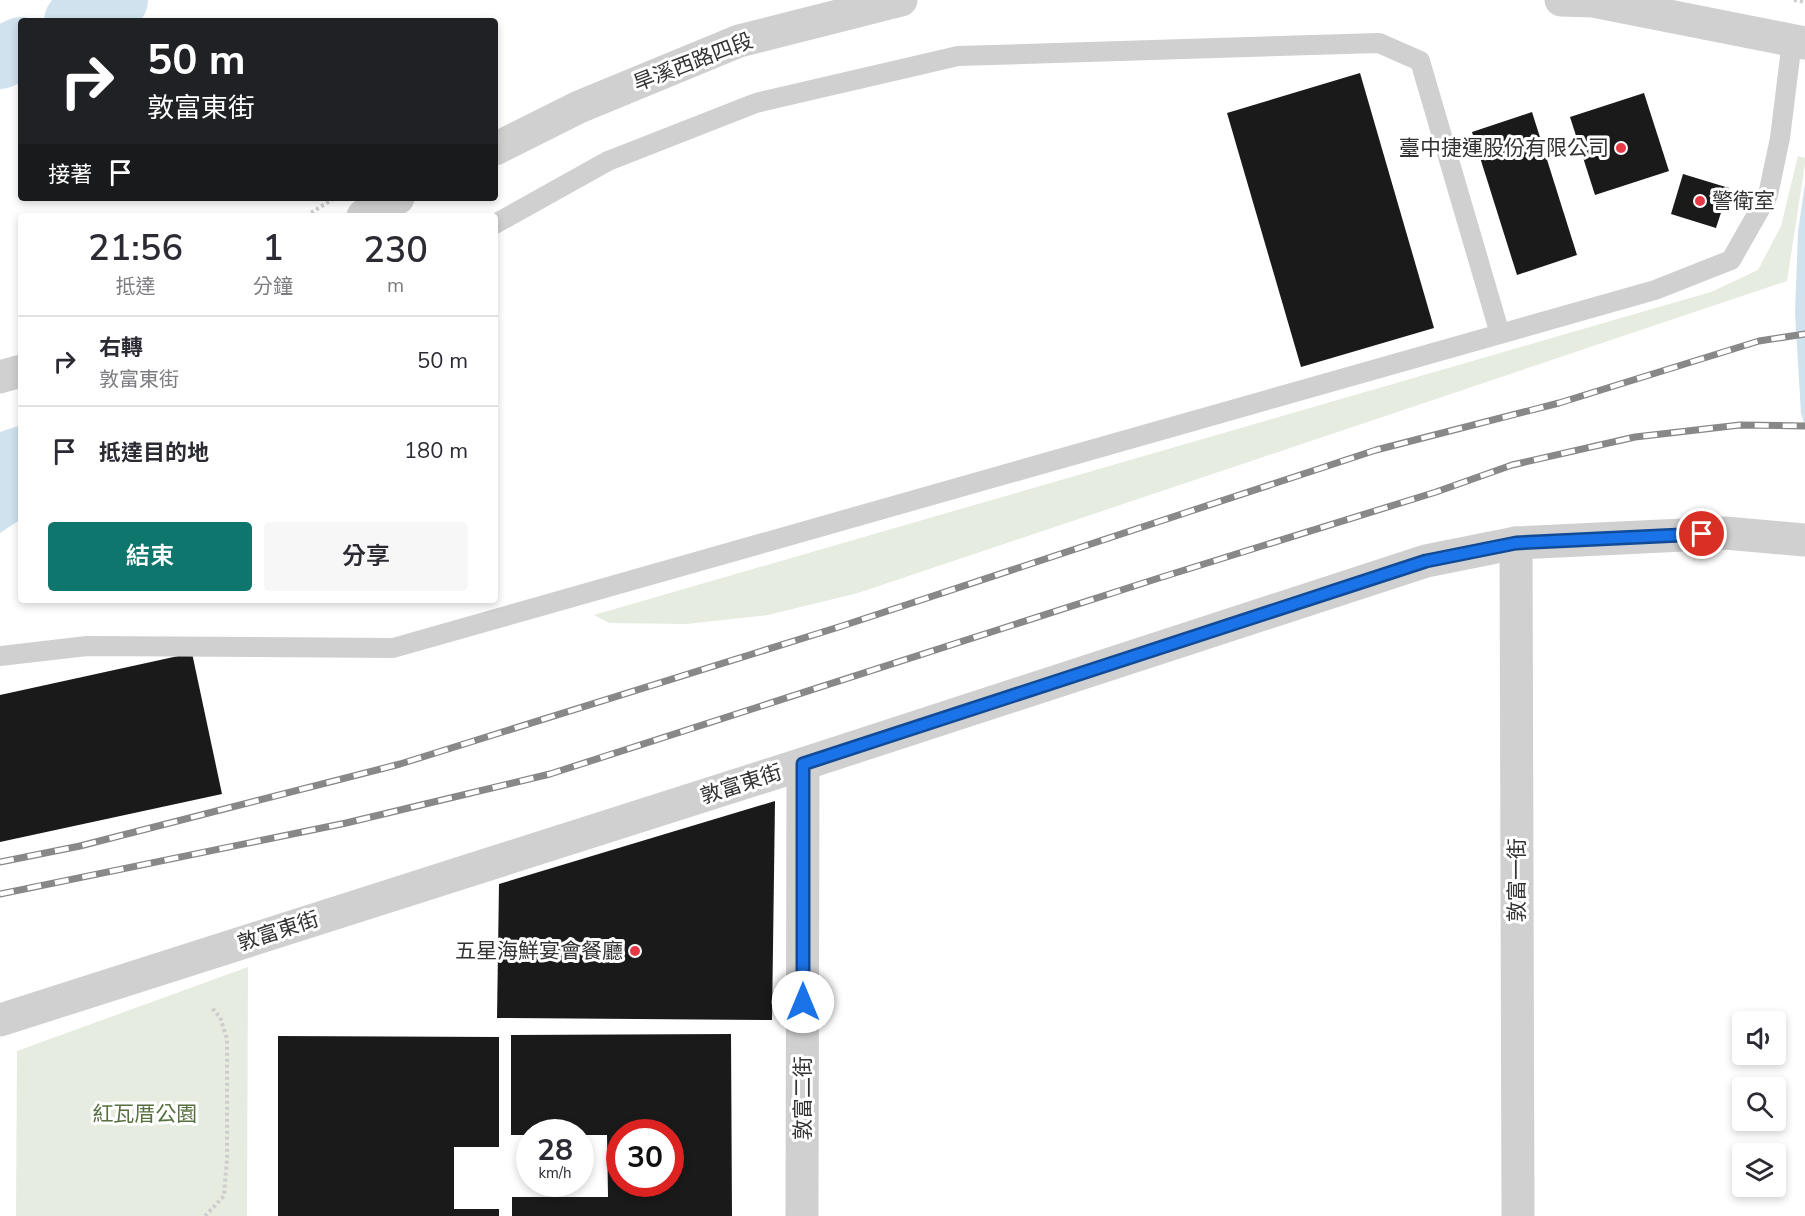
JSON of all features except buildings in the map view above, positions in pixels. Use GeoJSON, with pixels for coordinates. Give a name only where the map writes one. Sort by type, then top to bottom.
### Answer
{"type":"FeatureCollection","features":[{"type":"Feature","properties":{"kind":"street","name":"旱溪西路四段"},"geometry":{"type":"LineString","coordinates":[[498,148],[579,107],[739,41],[901,0]]}},
{"type":"Feature","properties":{"kind":"street"},"geometry":{"type":"LineString","coordinates":[[1561,0],[1593,1],[1799,42]]}},
{"type":"Feature","properties":{"kind":"street"},"geometry":{"type":"LineString","coordinates":[[369,213],[392,201]]}},
{"type":"Feature","properties":{"kind":"street"},"geometry":{"type":"LineString","coordinates":[[0,377],[18,372]]}},
{"type":"Feature","properties":{"kind":"street","name":"敦富東街"},"geometry":{"type":"LineString","coordinates":[[0,1020],[803,764],[1426,561],[1516,543],[1725,533],[1805,540]]}},
{"type":"Feature","properties":{"kind":"street","name":"敦富一街"},"geometry":{"type":"LineString","coordinates":[[1516,543],[1518,1216]]}},
{"type":"Feature","properties":{"kind":"street","name":"敦富二街"},"geometry":{"type":"LineString","coordinates":[[802,1216],[803,764]]}},
{"type":"Feature","properties":{"kind":"lane"},"geometry":{"type":"LineString","coordinates":[[0,656],[87,646],[393,648],[1655,290],[1731,260],[1768,195],[1799,42]]}},
{"type":"Feature","properties":{"kind":"lane"},"geometry":{"type":"LineString","coordinates":[[498,222],[608,161],[756,104],[957,56],[1379,44],[1420,61],[1500,334]]}},
{"type":"Feature","properties":{"kind":"path"},"geometry":{"type":"LineString","coordinates":[[1794,0],[1805,2]]}},
{"type":"Feature","properties":{"kind":"path"},"geometry":{"type":"LineString","coordinates":[[311,213],[329,201]]}},
{"type":"Feature","properties":{"kind":"path"},"geometry":{"type":"LineString","coordinates":[[205,1216],[224,1196],[227,1159],[227,1039],[220,1017],[211,1007]]}},
{"type":"Feature","properties":{"kind":"green space"},"geometry":{"type":"Polygon","coordinates":[[[1798,156],[1805,158],[1805,164],[1787,281],[858,593],[768,615],[686,624],[609,623],[594,615],[1711,292],[1758,270],[1781,226],[1798,156]]]}},
{"type":"Feature","properties":{"kind":"green space","name":"紅瓦厝公園"},"geometry":{"type":"Polygon","coordinates":[[[248,967],[247,1216],[16,1216],[17,1051],[248,967]]]}},
{"type":"Feature","properties":{"kind":"water"},"geometry":{"type":"Polygon","coordinates":[[[1805,183],[1805,427],[1801,413],[1795,313],[1798,232],[1805,183]]]}},
{"type":"Feature","properties":{"kind":"water"},"geometry":{"type":"Polygon","coordinates":[[[18,426],[18,521],[0,533],[0,432],[18,426]]]}},
{"type":"Feature","properties":{"kind":"waterway"},"geometry":{"type":"LineString","coordinates":[[81,18],[117,0]]}},
{"type":"Feature","properties":{"kind":"waterway"},"geometry":{"type":"LineString","coordinates":[[0,58],[18,49]]}},
{"type":"Feature","properties":{"kind":"railway"},"geometry":{"type":"LineString","coordinates":[[0,862],[80,846],[400,764],[842,626],[1376,450],[1559,403],[1759,341],[1805,334]]}},
{"type":"Feature","properties":{"kind":"railway"},"geometry":{"type":"LineString","coordinates":[[0,894],[346,823],[550,774],[1159,578],[1436,492],[1512,465],[1635,437],[1740,425],[1805,426]]}},
{"type":"Feature","properties":{"kind":"place","name":"臺中捷運股份有限公司"},"geometry":{"type":"Point","coordinates":[1621,148]}},
{"type":"Feature","properties":{"kind":"place","name":"警衛室"},"geometry":{"type":"Point","coordinates":[1700,201]}},
{"type":"Feature","properties":{"kind":"place","name":"五星海鮮宴會餐廳"},"geometry":{"type":"Point","coordinates":[635,951]}},
{"type":"Feature","properties":{"kind":"route"},"geometry":{"type":"LineString","coordinates":[[803,1002],[803,764],[1426,561],[1516,543],[1702,534]]}}]}
